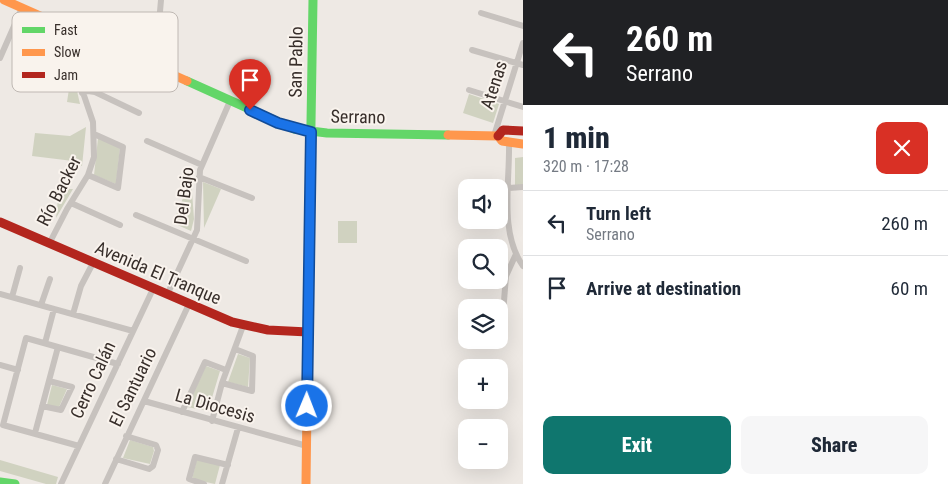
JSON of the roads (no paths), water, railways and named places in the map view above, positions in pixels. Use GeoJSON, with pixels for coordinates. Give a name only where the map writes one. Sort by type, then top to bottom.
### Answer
{"type":"FeatureCollection","features":[{"type":"Feature","properties":{"kind":"main road","name":"Serrano"},"geometry":{"type":"LineString","coordinates":[[4,0],[31,12]]}},
{"type":"Feature","properties":{"kind":"main road","name":"San Pablo"},"geometry":{"type":"LineString","coordinates":[[306,484],[313,0]]}},
{"type":"Feature","properties":{"kind":"main road","name":"Serrano"},"geometry":{"type":"LineString","coordinates":[[178,78],[278,123],[311,132],[496,136],[503,130],[523,131]]}},
{"type":"Feature","properties":{"kind":"main road"},"geometry":{"type":"LineString","coordinates":[[496,136],[502,141],[523,144]]}},
{"type":"Feature","properties":{"kind":"main road","name":"Avenida El Tranque"},"geometry":{"type":"LineString","coordinates":[[0,222],[243,326],[268,330],[308,332]]}},
{"type":"Feature","properties":{"kind":"main road"},"geometry":{"type":"LineString","coordinates":[[0,482],[15,484]]}},
{"type":"Feature","properties":{"kind":"street"},"geometry":{"type":"LineString","coordinates":[[20,12],[22,8]]}},
{"type":"Feature","properties":{"kind":"street"},"geometry":{"type":"LineString","coordinates":[[481,13],[523,26]]}},
{"type":"Feature","properties":{"kind":"street"},"geometry":{"type":"LineString","coordinates":[[0,58],[12,31]]}},
{"type":"Feature","properties":{"kind":"street","name":"Atenas"},"geometry":{"type":"LineString","coordinates":[[496,136],[504,101],[520,64],[523,43]]}},
{"type":"Feature","properties":{"kind":"street"},"geometry":{"type":"LineString","coordinates":[[472,50],[520,64]]}},
{"type":"Feature","properties":{"kind":"street"},"geometry":{"type":"LineString","coordinates":[[468,90],[523,107]]}},
{"type":"Feature","properties":{"kind":"street"},"geometry":{"type":"LineString","coordinates":[[95,92],[139,112]]}},
{"type":"Feature","properties":{"kind":"street","name":"Río Backer"},"geometry":{"type":"LineString","coordinates":[[50,244],[71,203],[88,176],[94,157],[94,134],[91,114],[82,93]]}},
{"type":"Feature","properties":{"kind":"street","name":"Del Bajo"},"geometry":{"type":"LineString","coordinates":[[167,295],[193,239],[198,220],[199,177],[202,165],[230,101]]}},
{"type":"Feature","properties":{"kind":"street"},"geometry":{"type":"LineString","coordinates":[[88,176],[118,188],[123,147],[94,134]]}},
{"type":"Feature","properties":{"kind":"street"},"geometry":{"type":"LineString","coordinates":[[146,141],[202,165]]}},
{"type":"Feature","properties":{"kind":"street"},"geometry":{"type":"LineString","coordinates":[[509,143],[509,230],[516,254],[523,266]]}},
{"type":"Feature","properties":{"kind":"street"},"geometry":{"type":"LineString","coordinates":[[199,177],[252,198]]}},
{"type":"Feature","properties":{"kind":"street"},"geometry":{"type":"LineString","coordinates":[[509,188],[523,187]]}},
{"type":"Feature","properties":{"kind":"street"},"geometry":{"type":"LineString","coordinates":[[71,203],[120,225]]}},
{"type":"Feature","properties":{"kind":"street"},"geometry":{"type":"LineString","coordinates":[[136,215],[246,261]]}},
{"type":"Feature","properties":{"kind":"street"},"geometry":{"type":"LineString","coordinates":[[504,299],[506,276],[516,254]]}},
{"type":"Feature","properties":{"kind":"street"},"geometry":{"type":"LineString","coordinates":[[73,314],[81,286],[92,262]]}},
{"type":"Feature","properties":{"kind":"street"},"geometry":{"type":"LineString","coordinates":[[12,297],[20,268]]}},
{"type":"Feature","properties":{"kind":"street"},"geometry":{"type":"LineString","coordinates":[[42,305],[50,279]]}},
{"type":"Feature","properties":{"kind":"street","name":"Cerro Calán"},"geometry":{"type":"LineString","coordinates":[[61,484],[153,289]]}},
{"type":"Feature","properties":{"kind":"street"},"geometry":{"type":"LineString","coordinates":[[0,294],[133,331]]}},
{"type":"Feature","properties":{"kind":"street","name":"El Santuario"},"geometry":{"type":"LineString","coordinates":[[105,484],[189,304]]}},
{"type":"Feature","properties":{"kind":"street"},"geometry":{"type":"LineString","coordinates":[[45,343],[54,309]]}},
{"type":"Feature","properties":{"kind":"street"},"geometry":{"type":"LineString","coordinates":[[212,420],[226,370],[243,326]]}},
{"type":"Feature","properties":{"kind":"street"},"geometry":{"type":"LineString","coordinates":[[79,446],[3,426],[26,338],[118,364]]}},
{"type":"Feature","properties":{"kind":"street"},"geometry":{"type":"LineString","coordinates":[[35,433],[58,347]]}},
{"type":"Feature","properties":{"kind":"street"},"geometry":{"type":"LineString","coordinates":[[222,384],[252,391],[252,356],[235,349]]}},
{"type":"Feature","properties":{"kind":"street"},"geometry":{"type":"LineString","coordinates":[[182,412],[205,362],[226,370]]}},
{"type":"Feature","properties":{"kind":"street"},"geometry":{"type":"LineString","coordinates":[[0,365],[18,370]]}},
{"type":"Feature","properties":{"kind":"street"},"geometry":{"type":"LineString","coordinates":[[42,406],[61,410],[72,387],[49,381]]}},
{"type":"Feature","properties":{"kind":"street","name":"La Diocesis"},"geometry":{"type":"LineString","coordinates":[[144,401],[307,446]]}},
{"type":"Feature","properties":{"kind":"street"},"geometry":{"type":"LineString","coordinates":[[222,484],[238,428]]}},
{"type":"Feature","properties":{"kind":"street"},"geometry":{"type":"LineString","coordinates":[[116,459],[149,469],[153,466],[158,450],[156,445],[126,436]]}},
{"type":"Feature","properties":{"kind":"street"},"geometry":{"type":"LineString","coordinates":[[204,484],[189,480],[195,457],[228,465]]}}]}
